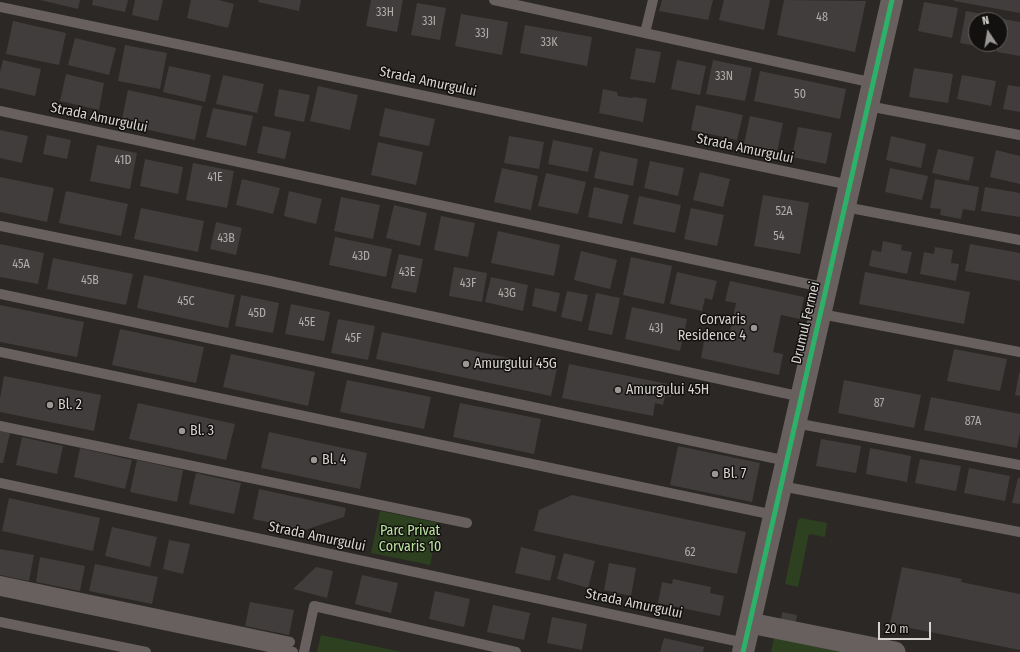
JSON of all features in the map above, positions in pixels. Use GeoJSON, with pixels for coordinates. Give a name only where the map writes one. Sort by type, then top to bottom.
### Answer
{"type":"FeatureCollection","features":[{"type":"Feature","properties":{"kind":"street","name":"Drumul Fermei"},"geometry":{"type":"LineString","coordinates":[[746,639],[892,0]]}},
{"type":"Feature","properties":{"kind":"street"},"geometry":{"type":"LineString","coordinates":[[746,639],[895,652]]}},
{"type":"Feature","properties":{"kind":"lane"},"geometry":{"type":"LineString","coordinates":[[494,0],[874,83]]}},
{"type":"Feature","properties":{"kind":"lane"},"geometry":{"type":"LineString","coordinates":[[645,33],[652,0]]}},
{"type":"Feature","properties":{"kind":"lane","name":"Strada Amurgului"},"geometry":{"type":"LineString","coordinates":[[0,8],[850,185]]}},
{"type":"Feature","properties":{"kind":"lane"},"geometry":{"type":"LineString","coordinates":[[868,106],[1020,135]]}},
{"type":"Feature","properties":{"kind":"lane","name":"Strada Amurgului"},"geometry":{"type":"LineString","coordinates":[[0,111],[827,288]]}},
{"type":"Feature","properties":{"kind":"lane"},"geometry":{"type":"LineString","coordinates":[[845,207],[1020,240]]}},
{"type":"Feature","properties":{"kind":"lane"},"geometry":{"type":"LineString","coordinates":[[0,226],[270,281],[802,397]]}},
{"type":"Feature","properties":{"kind":"lane"},"geometry":{"type":"LineString","coordinates":[[0,294],[787,461]]}},
{"type":"Feature","properties":{"kind":"lane","name":"Drumul Fermei"},"geometry":{"type":"LineString","coordinates":[[821,314],[1020,352]]}},
{"type":"Feature","properties":{"kind":"lane"},"geometry":{"type":"LineString","coordinates":[[0,352],[774,516]]}},
{"type":"Feature","properties":{"kind":"lane"},"geometry":{"type":"LineString","coordinates":[[796,423],[1020,465]]}},
{"type":"Feature","properties":{"kind":"lane"},"geometry":{"type":"LineString","coordinates":[[0,426],[467,523]]}},
{"type":"Feature","properties":{"kind":"lane","name":"Strada Amurgului"},"geometry":{"type":"LineString","coordinates":[[0,483],[746,639]]}},
{"type":"Feature","properties":{"kind":"lane"},"geometry":{"type":"LineString","coordinates":[[781,486],[1020,532]]}},
{"type":"Feature","properties":{"kind":"lane"},"geometry":{"type":"LineString","coordinates":[[0,580],[290,642]]}},
{"type":"Feature","properties":{"kind":"lane"},"geometry":{"type":"LineString","coordinates":[[0,591],[293,652]]}},
{"type":"Feature","properties":{"kind":"lane"},"geometry":{"type":"LineString","coordinates":[[304,652],[314,606],[516,652]]}},
{"type":"Feature","properties":{"kind":"lane"},"geometry":{"type":"LineString","coordinates":[[0,622],[146,652]]}},
{"type":"Feature","properties":{"kind":"green space","name":"Parc Privat Corvaris 10"},"geometry":{"type":"Polygon","coordinates":[[[380,511],[439,523],[430,565],[371,553],[380,511]]]}},
{"type":"Feature","properties":{"kind":"green space"},"geometry":{"type":"Polygon","coordinates":[[[801,518],[827,523],[825,537],[809,534],[798,587],[785,584],[798,520],[801,518]]]}},
{"type":"Feature","properties":{"kind":"green space"},"geometry":{"type":"Polygon","coordinates":[[[321,635],[402,652],[317,652],[321,635]]]}},
{"type":"Feature","properties":{"kind":"green space"},"geometry":{"type":"Polygon","coordinates":[[[774,638],[850,652],[771,652],[774,638]]]}},
{"type":"Feature","properties":{"kind":"building"},"geometry":{"type":"Polygon","coordinates":[[[40,0],[80,0],[78,9],[40,0]]]}},
{"type":"Feature","properties":{"kind":"building"},"geometry":{"type":"Polygon","coordinates":[[[93,0],[128,0],[125,12],[92,5],[93,0]]]}},
{"type":"Feature","properties":{"kind":"building"},"geometry":{"type":"Polygon","coordinates":[[[135,0],[163,0],[158,21],[132,15],[135,0]]]}},
{"type":"Feature","properties":{"kind":"building"},"geometry":{"type":"Polygon","coordinates":[[[191,0],[219,0],[234,4],[228,28],[187,18],[191,0]]]}},
{"type":"Feature","properties":{"kind":"building"},"geometry":{"type":"Polygon","coordinates":[[[259,0],[301,0],[299,11],[258,2],[259,0]]]}},
{"type":"Feature","properties":{"kind":"building"},"geometry":{"type":"Polygon","coordinates":[[[371,0],[403,0],[397,32],[366,26],[371,0]]]}},
{"type":"Feature","properties":{"kind":"building"},"geometry":{"type":"Polygon","coordinates":[[[662,0],[713,0],[708,20],[659,11],[662,0]]]}},
{"type":"Feature","properties":{"kind":"building"},"geometry":{"type":"Polygon","coordinates":[[[724,0],[770,0],[764,30],[719,20],[724,0]]]}},
{"type":"Feature","properties":{"kind":"building"},"geometry":{"type":"Polygon","coordinates":[[[784,0],[866,1],[855,52],[777,35],[784,0]]]}},
{"type":"Feature","properties":{"kind":"building"},"geometry":{"type":"Polygon","coordinates":[[[1020,0],[1020,13],[954,1],[1020,0]]]}},
{"type":"Feature","properties":{"kind":"building"},"geometry":{"type":"Polygon","coordinates":[[[924,2],[958,8],[952,38],[918,31],[924,2]]]}},
{"type":"Feature","properties":{"kind":"building"},"geometry":{"type":"Polygon","coordinates":[[[417,3],[446,8],[440,40],[411,35],[417,3]]]}},
{"type":"Feature","properties":{"kind":"building"},"geometry":{"type":"Polygon","coordinates":[[[966,11],[971,12],[968,12],[968,45],[960,43],[966,11]]]}},
{"type":"Feature","properties":{"kind":"building"},"geometry":{"type":"Polygon","coordinates":[[[461,14],[508,22],[502,55],[455,46],[461,14]]]}},
{"type":"Feature","properties":{"kind":"building"},"geometry":{"type":"Polygon","coordinates":[[[1008,20],[1020,22],[1020,56],[997,52],[1008,52],[1008,20]]]}},
{"type":"Feature","properties":{"kind":"building"},"geometry":{"type":"Polygon","coordinates":[[[13,21],[66,33],[59,65],[6,54],[13,21]]]}},
{"type":"Feature","properties":{"kind":"building"},"geometry":{"type":"Polygon","coordinates":[[[525,25],[592,37],[587,66],[520,53],[525,25]]]}},
{"type":"Feature","properties":{"kind":"building"},"geometry":{"type":"Polygon","coordinates":[[[75,38],[116,48],[109,75],[68,65],[75,38]]]}},
{"type":"Feature","properties":{"kind":"building"},"geometry":{"type":"Polygon","coordinates":[[[125,45],[167,53],[160,89],[118,81],[125,45]]]}},
{"type":"Feature","properties":{"kind":"building"},"geometry":{"type":"Polygon","coordinates":[[[636,48],[661,52],[655,83],[630,79],[636,48]]]}},
{"type":"Feature","properties":{"kind":"building"},"geometry":{"type":"Polygon","coordinates":[[[3,60],[41,69],[35,96],[0,88],[0,72],[3,60]]]}},
{"type":"Feature","properties":{"kind":"building"},"geometry":{"type":"Polygon","coordinates":[[[677,60],[706,66],[700,95],[671,89],[677,60]]]}},
{"type":"Feature","properties":{"kind":"building"},"geometry":{"type":"Polygon","coordinates":[[[713,60],[752,68],[745,101],[706,94],[713,60]]]}},
{"type":"Feature","properties":{"kind":"building"},"geometry":{"type":"Polygon","coordinates":[[[169,66],[211,75],[205,102],[163,92],[169,66]]]}},
{"type":"Feature","properties":{"kind":"building"},"geometry":{"type":"Polygon","coordinates":[[[914,68],[953,74],[948,103],[909,97],[914,68]]]}},
{"type":"Feature","properties":{"kind":"building"},"geometry":{"type":"Polygon","coordinates":[[[760,71],[846,89],[840,119],[754,101],[760,71]]]}},
{"type":"Feature","properties":{"kind":"building"},"geometry":{"type":"Polygon","coordinates":[[[66,74],[104,83],[99,110],[60,101],[66,74]]]}},
{"type":"Feature","properties":{"kind":"building"},"geometry":{"type":"Polygon","coordinates":[[[223,75],[264,84],[257,113],[216,104],[223,75]]]}},
{"type":"Feature","properties":{"kind":"building"},"geometry":{"type":"Polygon","coordinates":[[[962,75],[996,81],[991,106],[957,99],[962,75]]]}},
{"type":"Feature","properties":{"kind":"building"},"geometry":{"type":"Polygon","coordinates":[[[1008,85],[1020,87],[1020,112],[1003,109],[1008,85]]]}},
{"type":"Feature","properties":{"kind":"building"},"geometry":{"type":"Polygon","coordinates":[[[318,86],[358,95],[350,130],[310,121],[318,86]]]}},
{"type":"Feature","properties":{"kind":"building"},"geometry":{"type":"Polygon","coordinates":[[[279,89],[310,95],[304,122],[274,116],[279,89]]]}},
{"type":"Feature","properties":{"kind":"building"},"geometry":{"type":"Polygon","coordinates":[[[603,89],[617,92],[618,96],[647,99],[643,122],[599,113],[603,89]]]}},
{"type":"Feature","properties":{"kind":"building"},"geometry":{"type":"Polygon","coordinates":[[[128,90],[202,106],[195,140],[121,124],[128,90]]]}},
{"type":"Feature","properties":{"kind":"building"},"geometry":{"type":"Polygon","coordinates":[[[696,105],[743,115],[737,140],[691,130],[696,105]]]}},
{"type":"Feature","properties":{"kind":"building"},"geometry":{"type":"Polygon","coordinates":[[[213,108],[253,116],[246,146],[206,137],[213,108]]]}},
{"type":"Feature","properties":{"kind":"building"},"geometry":{"type":"Polygon","coordinates":[[[385,108],[435,119],[429,146],[379,136],[385,108]]]}},
{"type":"Feature","properties":{"kind":"building"},"geometry":{"type":"Polygon","coordinates":[[[750,116],[783,123],[777,152],[744,144],[750,116]]]}},
{"type":"Feature","properties":{"kind":"building"},"geometry":{"type":"Polygon","coordinates":[[[263,126],[291,132],[285,159],[257,153],[263,126]]]}},
{"type":"Feature","properties":{"kind":"building"},"geometry":{"type":"Polygon","coordinates":[[[798,127],[832,133],[826,164],[792,157],[798,127]]]}},
{"type":"Feature","properties":{"kind":"building"},"geometry":{"type":"Polygon","coordinates":[[[0,130],[28,136],[22,163],[0,158],[0,130]]]}},
{"type":"Feature","properties":{"kind":"building"},"geometry":{"type":"Polygon","coordinates":[[[47,135],[71,140],[67,159],[43,154],[47,135]]]}},
{"type":"Feature","properties":{"kind":"building"},"geometry":{"type":"Polygon","coordinates":[[[509,136],[544,142],[539,169],[504,163],[509,136]]]}},
{"type":"Feature","properties":{"kind":"building"},"geometry":{"type":"Polygon","coordinates":[[[891,136],[926,144],[921,168],[886,160],[891,136]]]}},
{"type":"Feature","properties":{"kind":"building"},"geometry":{"type":"Polygon","coordinates":[[[553,140],[593,148],[588,172],[548,164],[553,140]]]}},
{"type":"Feature","properties":{"kind":"building"},"geometry":{"type":"Polygon","coordinates":[[[378,142],[423,152],[416,185],[371,175],[378,142]]]}},
{"type":"Feature","properties":{"kind":"building"},"geometry":{"type":"Polygon","coordinates":[[[97,145],[137,153],[130,189],[90,181],[97,145]]]}},
{"type":"Feature","properties":{"kind":"building"},"geometry":{"type":"Polygon","coordinates":[[[938,149],[974,157],[969,181],[932,173],[938,149]]]}},
{"type":"Feature","properties":{"kind":"building"},"geometry":{"type":"Polygon","coordinates":[[[996,150],[1020,156],[1020,184],[990,177],[996,150]]]}},
{"type":"Feature","properties":{"kind":"building"},"geometry":{"type":"Polygon","coordinates":[[[600,151],[638,159],[633,186],[594,178],[600,151]]]}},
{"type":"Feature","properties":{"kind":"building"},"geometry":{"type":"Polygon","coordinates":[[[145,159],[183,167],[178,194],[140,186],[145,159]]]}},
{"type":"Feature","properties":{"kind":"building"},"geometry":{"type":"Polygon","coordinates":[[[650,161],[684,168],[678,196],[644,188],[650,161]]]}},
{"type":"Feature","properties":{"kind":"building"},"geometry":{"type":"Polygon","coordinates":[[[193,163],[234,171],[227,208],[186,200],[193,163]]]}},
{"type":"Feature","properties":{"kind":"building"},"geometry":{"type":"Polygon","coordinates":[[[502,168],[538,176],[531,210],[494,202],[502,168]]]}},
{"type":"Feature","properties":{"kind":"building"},"geometry":{"type":"Polygon","coordinates":[[[890,168],[928,176],[922,200],[885,192],[890,168]]]}},
{"type":"Feature","properties":{"kind":"building"},"geometry":{"type":"Polygon","coordinates":[[[700,172],[730,179],[723,207],[693,200],[700,172]]]}},
{"type":"Feature","properties":{"kind":"building"},"geometry":{"type":"Polygon","coordinates":[[[546,173],[586,182],[578,214],[538,206],[546,173]]]}},
{"type":"Feature","properties":{"kind":"building"},"geometry":{"type":"Polygon","coordinates":[[[0,177],[54,188],[47,222],[0,212],[0,177]]]}},
{"type":"Feature","properties":{"kind":"building"},"geometry":{"type":"Polygon","coordinates":[[[242,179],[280,188],[273,214],[236,205],[242,179]]]}},
{"type":"Feature","properties":{"kind":"building"},"geometry":{"type":"Polygon","coordinates":[[[935,179],[979,187],[975,211],[963,209],[961,219],[940,215],[941,209],[930,208],[935,179]]]}},
{"type":"Feature","properties":{"kind":"building"},"geometry":{"type":"Polygon","coordinates":[[[594,187],[629,195],[622,224],[588,217],[594,187]]]}},
{"type":"Feature","properties":{"kind":"building"},"geometry":{"type":"Polygon","coordinates":[[[985,187],[1020,193],[1020,217],[981,211],[985,187]]]}},
{"type":"Feature","properties":{"kind":"building"},"geometry":{"type":"Polygon","coordinates":[[[66,191],[128,204],[121,236],[59,223],[66,191]]]}},
{"type":"Feature","properties":{"kind":"building"},"geometry":{"type":"Polygon","coordinates":[[[289,191],[322,199],[316,224],[284,216],[289,191]]]}},
{"type":"Feature","properties":{"kind":"building"},"geometry":{"type":"Polygon","coordinates":[[[763,195],[809,203],[800,254],[754,246],[763,195]]]}},
{"type":"Feature","properties":{"kind":"building"},"geometry":{"type":"Polygon","coordinates":[[[639,196],[681,205],[675,233],[633,224],[639,196]]]}},
{"type":"Feature","properties":{"kind":"building"},"geometry":{"type":"Polygon","coordinates":[[[341,197],[380,205],[373,239],[334,231],[341,197]]]}},
{"type":"Feature","properties":{"kind":"building"},"geometry":{"type":"Polygon","coordinates":[[[394,205],[427,213],[420,246],[386,238],[394,205]]]}},
{"type":"Feature","properties":{"kind":"building"},"geometry":{"type":"Polygon","coordinates":[[[141,208],[204,221],[198,252],[134,239],[141,208]]]}},
{"type":"Feature","properties":{"kind":"building"},"geometry":{"type":"Polygon","coordinates":[[[691,208],[724,215],[717,246],[684,239],[691,208]]]}},
{"type":"Feature","properties":{"kind":"building"},"geometry":{"type":"Polygon","coordinates":[[[441,216],[475,223],[468,257],[434,250],[441,216]]]}},
{"type":"Feature","properties":{"kind":"building"},"geometry":{"type":"Polygon","coordinates":[[[216,222],[242,228],[236,255],[210,249],[216,222]]]}},
{"type":"Feature","properties":{"kind":"building"},"geometry":{"type":"Polygon","coordinates":[[[498,231],[560,245],[554,276],[491,263],[498,231]]]}},
{"type":"Feature","properties":{"kind":"building"},"geometry":{"type":"Polygon","coordinates":[[[335,237],[392,249],[386,277],[329,265],[335,237]]]}},
{"type":"Feature","properties":{"kind":"building"},"geometry":{"type":"Polygon","coordinates":[[[883,241],[902,245],[901,250],[912,252],[907,274],[869,266],[872,250],[881,252],[883,241]]]}},
{"type":"Feature","properties":{"kind":"building"},"geometry":{"type":"Polygon","coordinates":[[[0,244],[44,253],[38,284],[0,277],[0,244]]]}},
{"type":"Feature","properties":{"kind":"building"},"geometry":{"type":"Polygon","coordinates":[[[970,244],[1020,253],[1020,281],[965,271],[970,244]]]}},
{"type":"Feature","properties":{"kind":"building"},"geometry":{"type":"Polygon","coordinates":[[[935,247],[953,250],[951,263],[959,264],[956,281],[920,274],[924,252],[934,254],[935,247]]]}},
{"type":"Feature","properties":{"kind":"building"},"geometry":{"type":"Polygon","coordinates":[[[581,251],[617,260],[610,289],[574,280],[581,251]]]}},
{"type":"Feature","properties":{"kind":"building"},"geometry":{"type":"Polygon","coordinates":[[[399,254],[423,259],[416,293],[391,288],[399,254]]]}},
{"type":"Feature","properties":{"kind":"building"},"geometry":{"type":"Polygon","coordinates":[[[631,257],[672,266],[664,304],[623,295],[631,257]]]}},
{"type":"Feature","properties":{"kind":"building"},"geometry":{"type":"Polygon","coordinates":[[[53,258],[133,274],[126,305],[47,289],[53,258]]]}},
{"type":"Feature","properties":{"kind":"building"},"geometry":{"type":"Polygon","coordinates":[[[454,267],[487,273],[482,302],[449,296],[454,267]]]}},
{"type":"Feature","properties":{"kind":"building"},"geometry":{"type":"Polygon","coordinates":[[[677,272],[717,281],[712,300],[705,298],[702,311],[670,304],[677,272]]]}},
{"type":"Feature","properties":{"kind":"building"},"geometry":{"type":"Polygon","coordinates":[[[865,272],[970,292],[964,324],[859,304],[865,272]]]}},
{"type":"Feature","properties":{"kind":"building"},"geometry":{"type":"Polygon","coordinates":[[[144,275],[235,295],[228,328],[137,308],[144,275]]]}},
{"type":"Feature","properties":{"kind":"building"},"geometry":{"type":"Polygon","coordinates":[[[491,277],[528,285],[523,311],[485,302],[491,277]]]}},
{"type":"Feature","properties":{"kind":"building","name":"Corvaris Residence 4"},"geometry":{"type":"Polygon","coordinates":[[[730,281],[804,297],[800,319],[781,315],[773,352],[783,354],[779,375],[701,358],[705,336],[728,341],[736,303],[725,301],[730,281]]]}},
{"type":"Feature","properties":{"kind":"building"},"geometry":{"type":"Polygon","coordinates":[[[535,288],[560,293],[556,312],[532,306],[535,288]]]}},
{"type":"Feature","properties":{"kind":"building"},"geometry":{"type":"Polygon","coordinates":[[[567,291],[588,295],[582,322],[561,317],[567,291]]]}},
{"type":"Feature","properties":{"kind":"building"},"geometry":{"type":"Polygon","coordinates":[[[596,293],[620,298],[612,335],[588,330],[596,293]]]}},
{"type":"Feature","properties":{"kind":"building"},"geometry":{"type":"Polygon","coordinates":[[[241,295],[279,303],[273,333],[235,326],[241,295]]]}},
{"type":"Feature","properties":{"kind":"building"},"geometry":{"type":"Polygon","coordinates":[[[291,304],[330,312],[324,341],[285,334],[291,304]]]}},
{"type":"Feature","properties":{"kind":"building","name":"Bl. 2"},"geometry":{"type":"Polygon","coordinates":[[[0,305],[84,322],[77,357],[0,342],[0,305]]]}},
{"type":"Feature","properties":{"kind":"building"},"geometry":{"type":"Polygon","coordinates":[[[632,307],[687,319],[680,351],[625,339],[632,307]]]}},
{"type":"Feature","properties":{"kind":"building"},"geometry":{"type":"Polygon","coordinates":[[[338,319],[375,326],[368,360],[331,353],[338,319]]]}},
{"type":"Feature","properties":{"kind":"building","name":"Bl. 3"},"geometry":{"type":"Polygon","coordinates":[[[120,329],[204,347],[196,383],[112,365],[120,329]]]}},
{"type":"Feature","properties":{"kind":"building","name":"Amurgului 45G"},"geometry":{"type":"Polygon","coordinates":[[[382,332],[557,368],[551,396],[376,359],[382,332]]]}},
{"type":"Feature","properties":{"kind":"building"},"geometry":{"type":"Polygon","coordinates":[[[954,349],[1007,359],[1000,391],[947,381],[954,349]]]}},
{"type":"Feature","properties":{"kind":"building"},"geometry":{"type":"Polygon","coordinates":[[[231,354],[315,372],[308,406],[223,387],[231,354]]]}},
{"type":"Feature","properties":{"kind":"building","name":"Amurgului 45H"},"geometry":{"type":"Polygon","coordinates":[[[569,364],[673,385],[671,397],[665,396],[663,405],[655,403],[653,416],[562,398],[569,364]]]}},
{"type":"Feature","properties":{"kind":"building"},"geometry":{"type":"Polygon","coordinates":[[[1020,373],[1020,396],[1015,395],[1020,373]]]}},
{"type":"Feature","properties":{"kind":"building","name":"Bl. 2"},"geometry":{"type":"Polygon","coordinates":[[[4,376],[101,395],[94,431],[0,412],[0,398],[4,376]]]}},
{"type":"Feature","properties":{"kind":"building"},"geometry":{"type":"Polygon","coordinates":[[[347,380],[431,397],[424,429],[340,412],[347,380]]]}},
{"type":"Feature","properties":{"kind":"building"},"geometry":{"type":"Polygon","coordinates":[[[844,380],[921,395],[914,428],[838,413],[844,380]]]}},
{"type":"Feature","properties":{"kind":"building"},"geometry":{"type":"Polygon","coordinates":[[[931,397],[1020,414],[1020,432],[1017,448],[924,430],[931,397]]]}},
{"type":"Feature","properties":{"kind":"building","name":"Bl. 3"},"geometry":{"type":"Polygon","coordinates":[[[138,403],[235,424],[226,460],[129,439],[138,403]]]}},
{"type":"Feature","properties":{"kind":"building"},"geometry":{"type":"Polygon","coordinates":[[[460,403],[541,419],[534,454],[453,437],[460,403]]]}},
{"type":"Feature","properties":{"kind":"building"},"geometry":{"type":"Polygon","coordinates":[[[0,431],[10,433],[3,463],[0,463],[0,431]]]}},
{"type":"Feature","properties":{"kind":"building","name":"Bl. 4"},"geometry":{"type":"Polygon","coordinates":[[[269,432],[367,453],[360,489],[261,468],[269,432]]]}},
{"type":"Feature","properties":{"kind":"building"},"geometry":{"type":"Polygon","coordinates":[[[22,437],[63,446],[57,474],[16,465],[22,437]]]}},
{"type":"Feature","properties":{"kind":"building"},"geometry":{"type":"Polygon","coordinates":[[[821,439],[861,446],[856,473],[816,466],[821,439]]]}},
{"type":"Feature","properties":{"kind":"building","name":"Bl. 7"},"geometry":{"type":"Polygon","coordinates":[[[678,446],[760,463],[752,502],[670,485],[678,446]]]}},
{"type":"Feature","properties":{"kind":"building"},"geometry":{"type":"Polygon","coordinates":[[[80,448],[132,460],[125,489],[74,477],[80,448]]]}},
{"type":"Feature","properties":{"kind":"building"},"geometry":{"type":"Polygon","coordinates":[[[870,448],[911,456],[907,482],[866,474],[870,448]]]}},
{"type":"Feature","properties":{"kind":"building"},"geometry":{"type":"Polygon","coordinates":[[[920,459],[961,466],[956,491],[915,483],[920,459]]]}},
{"type":"Feature","properties":{"kind":"building"},"geometry":{"type":"Polygon","coordinates":[[[137,460],[183,470],[177,502],[130,492],[137,460]]]}},
{"type":"Feature","properties":{"kind":"building"},"geometry":{"type":"Polygon","coordinates":[[[969,468],[1010,476],[1005,501],[964,493],[969,468]]]}},
{"type":"Feature","properties":{"kind":"building"},"geometry":{"type":"Polygon","coordinates":[[[196,473],[241,483],[234,514],[189,504],[196,473]]]}},
{"type":"Feature","properties":{"kind":"building"},"geometry":{"type":"Polygon","coordinates":[[[1018,478],[1020,478],[1020,504],[1012,503],[1018,478]]]}},
{"type":"Feature","properties":{"kind":"building"},"geometry":{"type":"Polygon","coordinates":[[[259,489],[346,508],[344,517],[305,530],[253,519],[259,489]]]}},
{"type":"Feature","properties":{"kind":"building"},"geometry":{"type":"Polygon","coordinates":[[[572,495],[746,532],[737,574],[534,531],[539,510],[572,495]]]}},
{"type":"Feature","properties":{"kind":"building"},"geometry":{"type":"Polygon","coordinates":[[[9,498],[100,518],[93,551],[2,531],[9,498]]]}},
{"type":"Feature","properties":{"kind":"building"},"geometry":{"type":"Polygon","coordinates":[[[112,527],[157,537],[150,567],[105,556],[112,527]]]}},
{"type":"Feature","properties":{"kind":"building"},"geometry":{"type":"Polygon","coordinates":[[[169,540],[190,544],[183,574],[163,569],[169,540]]]}},
{"type":"Feature","properties":{"kind":"building"},"geometry":{"type":"Polygon","coordinates":[[[521,547],[556,556],[550,581],[515,573],[521,547]]]}},
{"type":"Feature","properties":{"kind":"building"},"geometry":{"type":"Polygon","coordinates":[[[0,549],[34,555],[29,581],[0,575],[0,549]]]}},
{"type":"Feature","properties":{"kind":"building"},"geometry":{"type":"Polygon","coordinates":[[[564,553],[595,561],[588,588],[557,579],[564,553]]]}},
{"type":"Feature","properties":{"kind":"building"},"geometry":{"type":"Polygon","coordinates":[[[40,557],[85,566],[80,591],[36,582],[40,557]]]}},
{"type":"Feature","properties":{"kind":"building"},"geometry":{"type":"Polygon","coordinates":[[[609,563],[636,568],[631,596],[604,590],[609,563]]]}},
{"type":"Feature","properties":{"kind":"building"},"geometry":{"type":"Polygon","coordinates":[[[95,564],[158,577],[152,604],[89,591],[95,564]]]}},
{"type":"Feature","properties":{"kind":"building"},"geometry":{"type":"Polygon","coordinates":[[[316,567],[333,571],[327,598],[293,589],[316,567]]]}},
{"type":"Feature","properties":{"kind":"building"},"geometry":{"type":"Polygon","coordinates":[[[902,567],[962,579],[961,582],[1020,594],[1020,650],[890,624],[902,567]]]}},
{"type":"Feature","properties":{"kind":"building"},"geometry":{"type":"Polygon","coordinates":[[[362,575],[398,583],[391,613],[355,604],[362,575]]]}},
{"type":"Feature","properties":{"kind":"building"},"geometry":{"type":"Polygon","coordinates":[[[673,579],[711,587],[710,593],[724,596],[720,616],[658,603],[662,582],[672,584],[673,579]]]}},
{"type":"Feature","properties":{"kind":"building"},"geometry":{"type":"Polygon","coordinates":[[[435,591],[470,599],[464,627],[429,619],[435,591]]]}},
{"type":"Feature","properties":{"kind":"building"},"geometry":{"type":"Polygon","coordinates":[[[250,602],[294,610],[289,635],[245,626],[250,602]]]}},
{"type":"Feature","properties":{"kind":"building"},"geometry":{"type":"Polygon","coordinates":[[[493,605],[530,613],[524,640],[487,632],[493,605]]]}},
{"type":"Feature","properties":{"kind":"building"},"geometry":{"type":"Polygon","coordinates":[[[782,612],[797,615],[796,622],[781,619],[782,612]]]}},
{"type":"Feature","properties":{"kind":"building"},"geometry":{"type":"Polygon","coordinates":[[[552,617],[587,624],[582,650],[547,643],[552,617]]]}},
{"type":"Feature","properties":{"kind":"building"},"geometry":{"type":"Polygon","coordinates":[[[664,638],[704,647],[703,652],[660,652],[664,638]]]}},
{"type":"Feature","properties":{"kind":"cycle path"},"geometry":{"type":"LineString","coordinates":[[743,652],[892,0]]}},
{"type":"Feature","properties":{"kind":"place","name":"Corvaris Residence 4"},"geometry":{"type":"Point","coordinates":[754,328]}},
{"type":"Feature","properties":{"kind":"place","name":"Amurgului 45G"},"geometry":{"type":"Point","coordinates":[466,364]}},
{"type":"Feature","properties":{"kind":"place","name":"Amurgului 45H"},"geometry":{"type":"Point","coordinates":[618,390]}},
{"type":"Feature","properties":{"kind":"place","name":"Bl. 2"},"geometry":{"type":"Point","coordinates":[50,405]}},
{"type":"Feature","properties":{"kind":"place","name":"Bl. 3"},"geometry":{"type":"Point","coordinates":[182,431]}},
{"type":"Feature","properties":{"kind":"place","name":"Bl. 4"},"geometry":{"type":"Point","coordinates":[314,460]}},
{"type":"Feature","properties":{"kind":"place","name":"Bl. 7"},"geometry":{"type":"Point","coordinates":[715,474]}}]}
